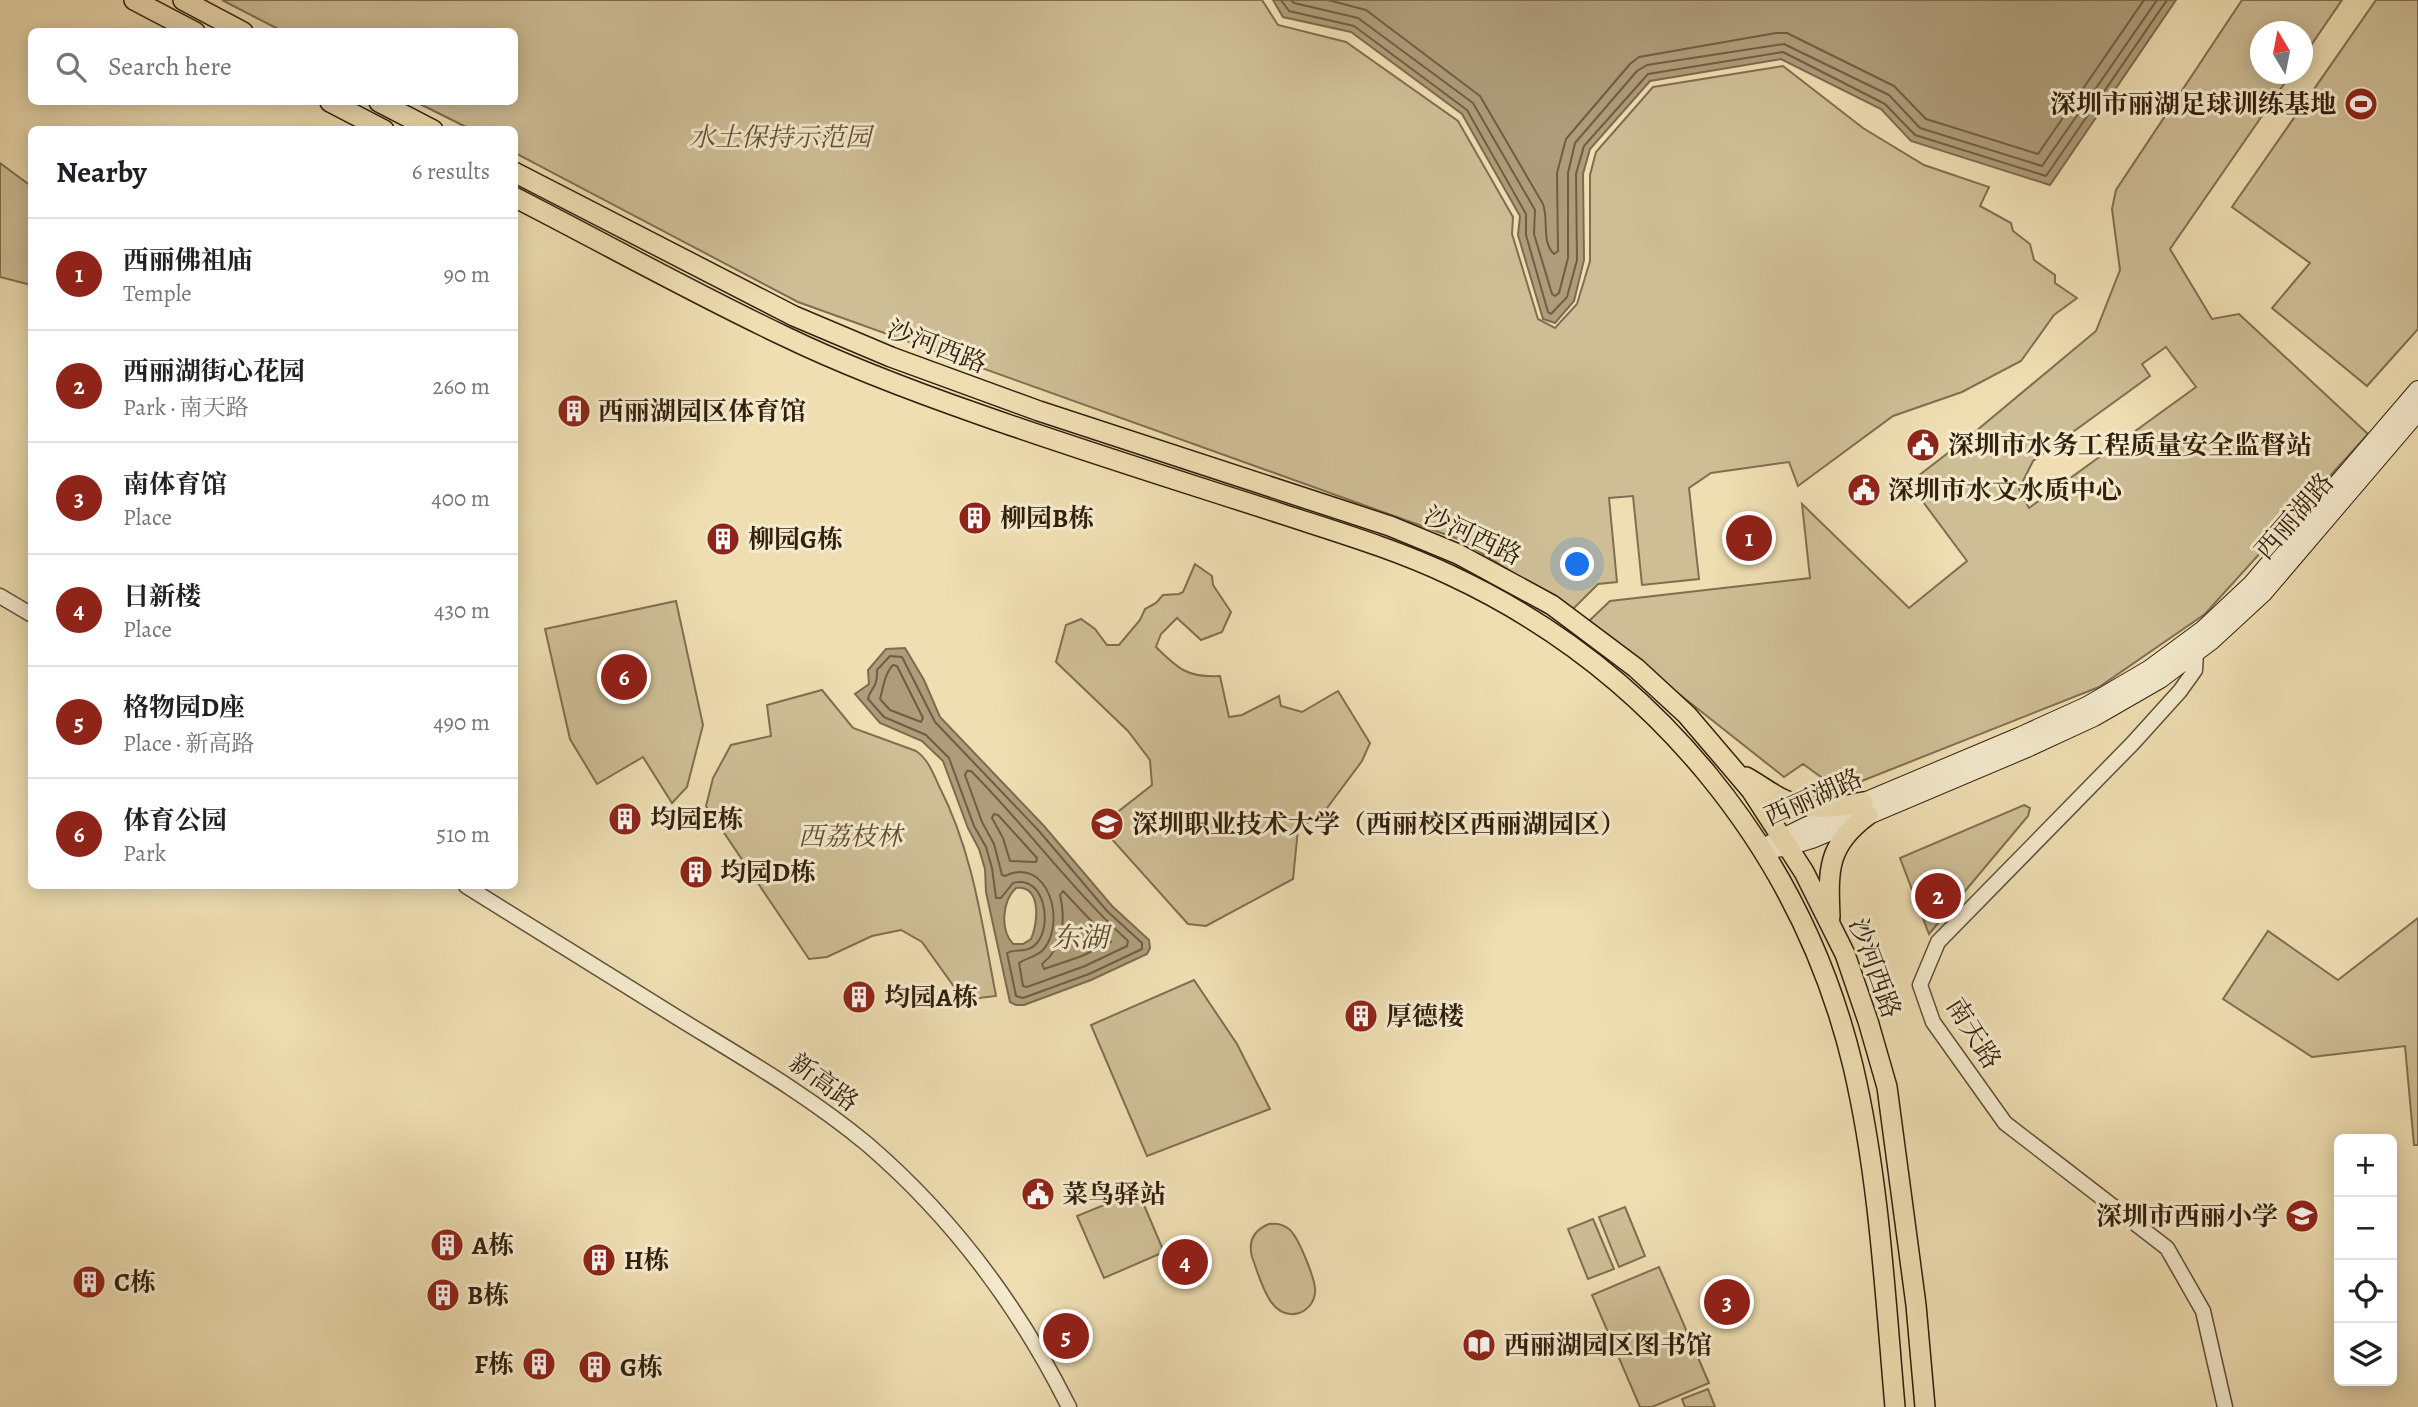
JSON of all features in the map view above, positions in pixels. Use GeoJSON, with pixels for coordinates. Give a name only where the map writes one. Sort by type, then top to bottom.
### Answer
{"type":"FeatureCollection","features":[{"type":"Feature","properties":{"kind":"main road"},"geometry":{"type":"LineString","coordinates":[[134,0],[187,28]]}},
{"type":"Feature","properties":{"kind":"main road"},"geometry":{"type":"LineString","coordinates":[[183,0],[236,28]]}},
{"type":"Feature","properties":{"kind":"main road"},"geometry":{"type":"LineString","coordinates":[[336,105],[376,126]]}},
{"type":"Feature","properties":{"kind":"main road"},"geometry":{"type":"LineString","coordinates":[[385,105],[425,126]]}},
{"type":"Feature","properties":{"kind":"main road","name":"沙河西路"},"geometry":{"type":"LineString","coordinates":[[518,174],[794,316],[891,357],[1027,407],[1390,526],[1458,554],[1552,605],[1609,645],[1687,715],[1737,774],[1786,842],[1831,922],[1857,987],[1887,1087],[1916,1305],[1925,1407]]}},
{"type":"Feature","properties":{"kind":"main road","name":"沙河西路"},"geometry":{"type":"LineString","coordinates":[[518,199],[784,336],[882,378],[1020,428],[1390,550],[1481,590],[1568,643],[1647,707],[1703,766],[1732,803],[1763,849],[1793,902],[1821,964],[1852,1061],[1865,1128],[1880,1234],[1895,1407]]}},
{"type":"Feature","properties":{"kind":"main road","name":"西丽湖路"},"geometry":{"type":"LineString","coordinates":[[1866,809],[2087,706],[2150,669],[2203,630],[2252,584],[2418,390]]}},
{"type":"Feature","properties":{"kind":"main road","name":"西丽湖路"},"geometry":{"type":"LineString","coordinates":[[1763,849],[2027,748],[2094,717],[2160,679],[2196,652],[2263,593],[2418,411]]}},
{"type":"Feature","properties":{"kind":"main road"},"geometry":{"type":"LineString","coordinates":[[1737,774],[1803,806],[1866,809]]}},
{"type":"Feature","properties":{"kind":"main road"},"geometry":{"type":"LineString","coordinates":[[1831,922],[1830,876],[1833,857],[1840,841],[1866,809]]}},
{"type":"Feature","properties":{"kind":"street"},"geometry":{"type":"LineString","coordinates":[[0,596],[28,613]]}},
{"type":"Feature","properties":{"kind":"street","name":"南天路"},"geometry":{"type":"LineString","coordinates":[[2196,652],[2195,670],[2180,691],[2133,743],[1938,942],[1920,985],[1933,1023],[2005,1123],[2167,1248],[2203,1311],[2225,1407]]}},
{"type":"Feature","properties":{"kind":"street","name":"新高路"},"geometry":{"type":"LineString","coordinates":[[471,889],[779,1078],[869,1146],[923,1198],[988,1273],[1036,1346],[1069,1407]]}},
{"type":"Feature","properties":{"kind":"green space","name":"水土保持示范园"},"geometry":{"type":"Polygon","coordinates":[[[222,0],[1262,0],[1278,25],[1346,42],[1458,121],[1513,217],[1512,234],[1538,319],[1555,328],[1577,304],[1590,261],[1590,175],[1596,152],[1653,87],[1783,66],[1863,128],[1924,165],[1989,187],[1980,206],[2011,223],[2013,231],[2030,244],[2034,260],[2055,275],[2055,283],[2077,298],[2054,315],[2021,361],[1962,392],[1893,416],[1798,486],[1789,462],[1711,473],[1689,488],[1699,579],[1642,585],[1633,496],[1609,498],[1617,582],[1598,584],[1572,610],[1461,540],[798,302],[518,155],[518,126],[464,126],[422,105],[518,105],[518,28],[276,28],[222,0]]]}},
{"type":"Feature","properties":{"kind":"green space"},"geometry":{"type":"Polygon","coordinates":[[[2242,0],[2342,0],[2313,42],[2313,21],[2250,21],[2250,84],[2284,84],[2170,249],[2212,319],[2239,314],[2368,434],[2205,614],[2099,687],[1839,790],[1803,764],[1784,777],[1588,622],[1610,601],[1810,578],[1802,504],[1909,608],[1967,561],[1909,483],[2096,331],[2120,270],[2112,209],[2116,190],[2242,0]],[[2166,347],[2142,364],[2150,376],[2033,461],[2019,489],[2029,508],[2196,387],[2166,347]]]}},
{"type":"Feature","properties":{"kind":"green space","name":"深圳市丽湖足球训练基地"},"geometry":{"type":"Polygon","coordinates":[[[2376,0],[2418,0],[2418,329],[2367,386],[2272,308],[2310,263],[2232,207],[2376,0]]]}},
{"type":"Feature","properties":{"kind":"green space"},"geometry":{"type":"Polygon","coordinates":[[[0,163],[28,184],[28,284],[0,277],[0,163]]]}},
{"type":"Feature","properties":{"kind":"green space"},"geometry":{"type":"Polygon","coordinates":[[[1195,564],[1212,576],[1213,585],[1231,612],[1222,632],[1201,640],[1177,618],[1161,634],[1156,647],[1191,674],[1220,676],[1229,717],[1242,715],[1279,696],[1281,706],[1302,712],[1338,691],[1370,743],[1362,761],[1324,812],[1298,829],[1293,879],[1206,926],[1188,924],[1100,826],[1152,785],[1150,760],[1128,731],[1056,662],[1066,625],[1081,619],[1095,629],[1107,645],[1119,645],[1140,620],[1145,609],[1163,595],[1183,592],[1195,564]]]}},
{"type":"Feature","properties":{"kind":"green space"},"geometry":{"type":"Polygon","coordinates":[[[676,601],[703,725],[687,787],[672,803],[643,757],[597,784],[570,739],[545,629],[676,601]]]}},
{"type":"Feature","properties":{"kind":"green space","name":"西荔枝林"},"geometry":{"type":"Polygon","coordinates":[[[822,690],[853,728],[916,751],[930,767],[951,811],[968,862],[996,996],[971,999],[955,988],[922,942],[901,930],[872,936],[827,957],[809,959],[706,806],[713,778],[731,745],[771,736],[767,705],[822,690]]]}},
{"type":"Feature","properties":{"kind":"green space"},"geometry":{"type":"Polygon","coordinates":[[[2024,805],[2030,808],[2028,816],[1929,934],[1900,858],[2024,805]]]}},
{"type":"Feature","properties":{"kind":"green space"},"geometry":{"type":"Polygon","coordinates":[[[2418,918],[2418,1145],[2414,1145],[2405,1046],[2312,1057],[2223,999],[2268,931],[2338,980],[2418,918]]]}},
{"type":"Feature","properties":{"kind":"green space"},"geometry":{"type":"Polygon","coordinates":[[[1194,980],[1237,1044],[1270,1109],[1147,1156],[1091,1025],[1194,980]]]}},
{"type":"Feature","properties":{"kind":"green space"},"geometry":{"type":"Polygon","coordinates":[[[1138,1191],[1164,1252],[1104,1278],[1077,1216],[1138,1191]]]}},
{"type":"Feature","properties":{"kind":"green space"},"geometry":{"type":"Polygon","coordinates":[[[1625,1207],[1645,1256],[1619,1267],[1599,1217],[1625,1207]]]}},
{"type":"Feature","properties":{"kind":"green space"},"geometry":{"type":"Polygon","coordinates":[[[1593,1219],[1614,1269],[1588,1279],[1568,1229],[1593,1219]]]}},
{"type":"Feature","properties":{"kind":"green space"},"geometry":{"type":"Polygon","coordinates":[[[1269,1224],[1279,1224],[1293,1233],[1310,1270],[1315,1287],[1314,1296],[1308,1308],[1299,1313],[1289,1314],[1273,1305],[1262,1286],[1252,1257],[1253,1237],[1259,1229],[1269,1224]]]}},
{"type":"Feature","properties":{"kind":"green space"},"geometry":{"type":"Polygon","coordinates":[[[1659,1267],[1709,1383],[1652,1407],[1640,1407],[1592,1295],[1659,1267]]]}},
{"type":"Feature","properties":{"kind":"green space"},"geometry":{"type":"Polygon","coordinates":[[[1708,1389],[1715,1407],[1685,1407],[1682,1399],[1708,1389]]]}},
{"type":"Feature","properties":{"kind":"water"},"geometry":{"type":"Polygon","coordinates":[[[1273,0],[2176,0],[2050,185],[1911,141],[1881,109],[1781,59],[1650,81],[1590,149],[1583,174],[1584,260],[1574,301],[1555,323],[1543,319],[1518,235],[1520,216],[1462,114],[1351,32],[1283,17],[1273,0]]]}},
{"type":"Feature","properties":{"kind":"water","name":"东湖"},"geometry":{"type":"Polygon","coordinates":[[[905,648],[924,680],[940,717],[1044,826],[1112,906],[1149,940],[1150,948],[1147,954],[1091,980],[1024,1005],[1010,1002],[986,892],[985,869],[943,761],[922,741],[880,723],[855,694],[869,684],[868,670],[886,649],[905,648]],[[1016,888],[1005,908],[1006,931],[1013,944],[1023,944],[1031,939],[1035,924],[1034,899],[1024,889],[1016,888]]]}},
{"type":"Feature","properties":{"kind":"place","name":"深圳市丽湖足球训练基地"},"geometry":{"type":"Point","coordinates":[2361,104]}},
{"type":"Feature","properties":{"kind":"place","name":"西丽湖园区体育馆"},"geometry":{"type":"Point","coordinates":[574,411]}},
{"type":"Feature","properties":{"kind":"place","name":"深圳市水务工程质量安全监督站"},"geometry":{"type":"Point","coordinates":[1923,445]}},
{"type":"Feature","properties":{"kind":"place","name":"深圳市水文水质中心"},"geometry":{"type":"Point","coordinates":[1864,490]}},
{"type":"Feature","properties":{"kind":"place","name":"柳园B栋"},"geometry":{"type":"Point","coordinates":[975,518]}},
{"type":"Feature","properties":{"kind":"place","name":"西丽佛祖庙"},"geometry":{"type":"Point","coordinates":[1749,538]}},
{"type":"Feature","properties":{"kind":"place","name":"柳园G栋"},"geometry":{"type":"Point","coordinates":[723,539]}},
{"type":"Feature","properties":{"kind":"place","name":"体育公园"},"geometry":{"type":"Point","coordinates":[624,677]}},
{"type":"Feature","properties":{"kind":"place","name":"均园E栋"},"geometry":{"type":"Point","coordinates":[625,819]}},
{"type":"Feature","properties":{"kind":"place","name":"深圳职业技术大学（西丽校区西丽湖园区）"},"geometry":{"type":"Point","coordinates":[1107,824]}},
{"type":"Feature","properties":{"kind":"place","name":"均园D栋"},"geometry":{"type":"Point","coordinates":[696,872]}},
{"type":"Feature","properties":{"kind":"place","name":"西丽湖街心花园"},"geometry":{"type":"Point","coordinates":[1938,896]}},
{"type":"Feature","properties":{"kind":"place","name":"均园A栋"},"geometry":{"type":"Point","coordinates":[859,997]}},
{"type":"Feature","properties":{"kind":"place","name":"厚德楼"},"geometry":{"type":"Point","coordinates":[1361,1016]}},
{"type":"Feature","properties":{"kind":"place","name":"菜鸟驿站"},"geometry":{"type":"Point","coordinates":[1038,1194]}},
{"type":"Feature","properties":{"kind":"place","name":"深圳市西丽小学"},"geometry":{"type":"Point","coordinates":[2302,1216]}},
{"type":"Feature","properties":{"kind":"place","name":"A栋"},"geometry":{"type":"Point","coordinates":[447,1245]}},
{"type":"Feature","properties":{"kind":"place","name":"H栋"},"geometry":{"type":"Point","coordinates":[599,1260]}},
{"type":"Feature","properties":{"kind":"place","name":"日新楼"},"geometry":{"type":"Point","coordinates":[1185,1262]}},
{"type":"Feature","properties":{"kind":"place","name":"C栋"},"geometry":{"type":"Point","coordinates":[89,1282]}},
{"type":"Feature","properties":{"kind":"place","name":"B栋"},"geometry":{"type":"Point","coordinates":[443,1295]}},
{"type":"Feature","properties":{"kind":"place","name":"南体育馆"},"geometry":{"type":"Point","coordinates":[1727,1302]}},
{"type":"Feature","properties":{"kind":"place","name":"格物园D座"},"geometry":{"type":"Point","coordinates":[1066,1336]}},
{"type":"Feature","properties":{"kind":"place","name":"西丽湖园区图书馆"},"geometry":{"type":"Point","coordinates":[1479,1345]}},
{"type":"Feature","properties":{"kind":"place","name":"F栋"},"geometry":{"type":"Point","coordinates":[539,1364]}},
{"type":"Feature","properties":{"kind":"place","name":"G栋"},"geometry":{"type":"Point","coordinates":[595,1367]}}]}
